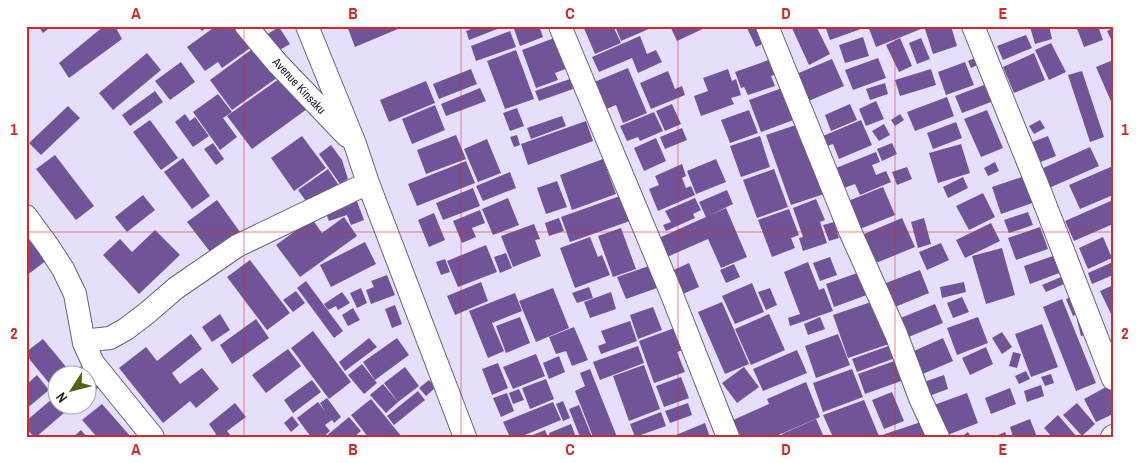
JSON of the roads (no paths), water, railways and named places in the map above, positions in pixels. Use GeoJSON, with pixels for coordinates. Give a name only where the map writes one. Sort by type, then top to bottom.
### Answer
{"type":"FeatureCollection","features":[{"type":"Feature","properties":{"kind":"street","name":"Avenue Kinsaku"},"geometry":{"type":"LineString","coordinates":[[246,26],[278,64],[355,144]]}},
{"type":"Feature","properties":{"kind":"street"},"geometry":{"type":"LineString","coordinates":[[307,26],[355,144],[368,183],[465,437]]}},
{"type":"Feature","properties":{"kind":"street"},"geometry":{"type":"LineString","coordinates":[[560,26],[670,290],[728,437]]}},
{"type":"Feature","properties":{"kind":"street"},"geometry":{"type":"LineString","coordinates":[[766,26],[850,231],[896,334],[920,398],[938,437]]}},
{"type":"Feature","properties":{"kind":"street"},"geometry":{"type":"LineString","coordinates":[[973,26],[1113,379]]}},
{"type":"Feature","properties":{"kind":"street"},"geometry":{"type":"LineString","coordinates":[[84,343],[91,340],[110,338],[126,329],[176,288],[237,246],[368,183]]}},
{"type":"Feature","properties":{"kind":"street"},"geometry":{"type":"LineString","coordinates":[[26,216],[63,269],[75,294],[84,343],[93,363],[153,437]]}}]}
